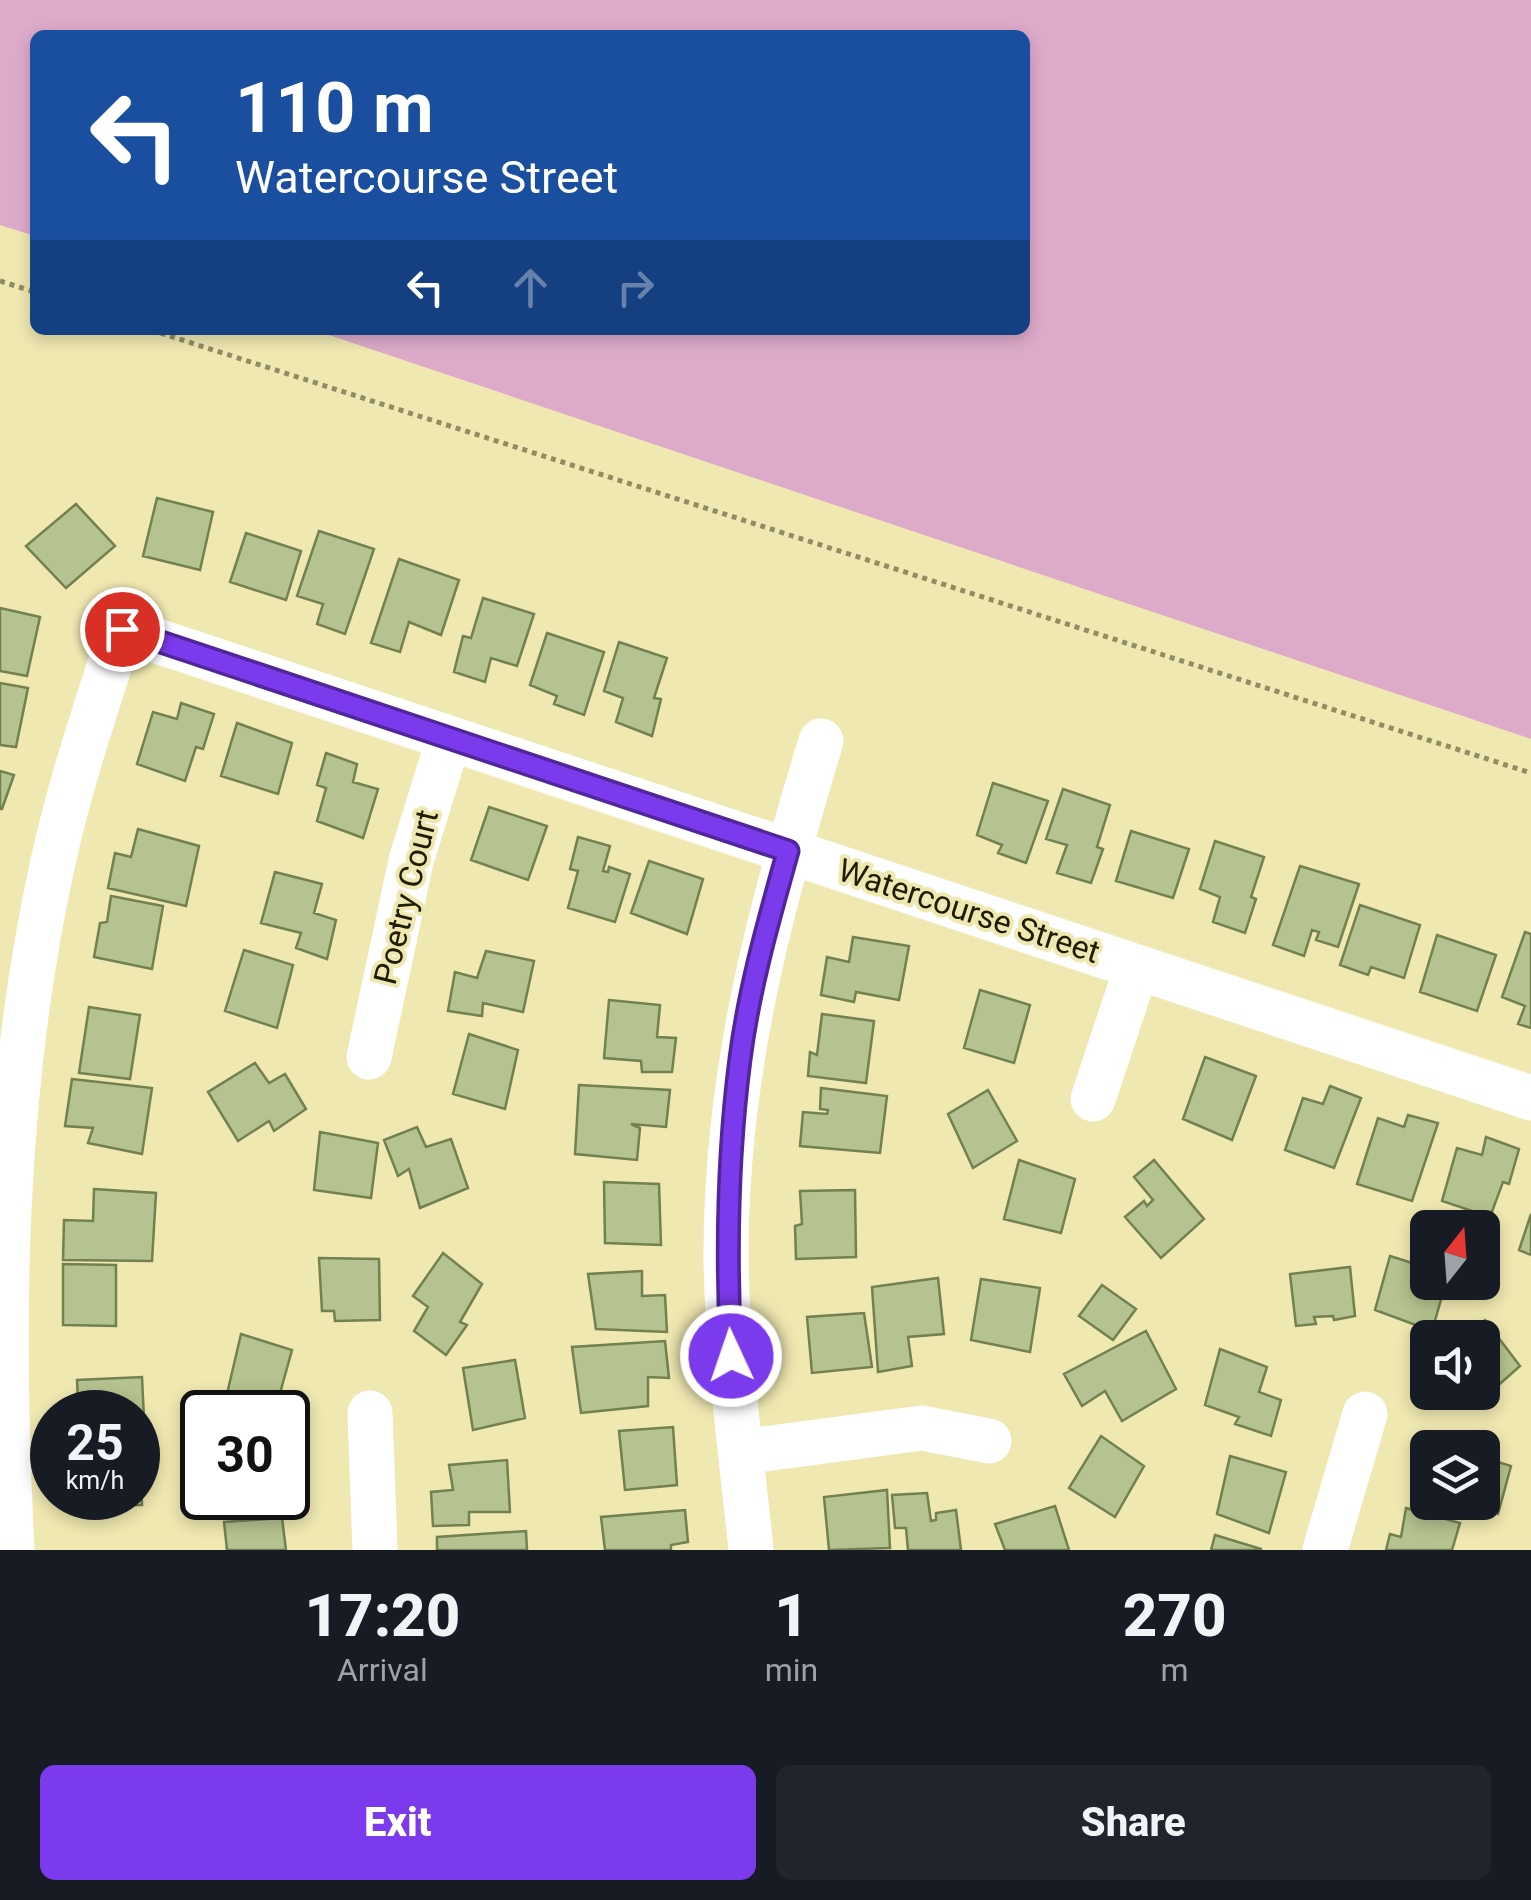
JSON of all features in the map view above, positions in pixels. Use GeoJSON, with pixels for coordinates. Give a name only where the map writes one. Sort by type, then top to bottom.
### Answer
{"type":"FeatureCollection","features":[{"type":"Feature","properties":{"kind":"street","name":"Watercourse Street"},"geometry":{"type":"LineString","coordinates":[[7,1077],[53,860],[83,748],[122,629],[1531,1098]]}},
{"type":"Feature","properties":{"kind":"street","name":"Poetry Court"},"geometry":{"type":"LineString","coordinates":[[368,1057],[412,861],[449,738]]}},
{"type":"Feature","properties":{"kind":"street"},"geometry":{"type":"LineString","coordinates":[[750,1550],[731,1356],[726,1255],[730,1154],[740,1056],[757,966],[821,742]]}},
{"type":"Feature","properties":{"kind":"street"},"geometry":{"type":"LineString","coordinates":[[1093,1099],[1137,967]]}},
{"type":"Feature","properties":{"kind":"street"},"geometry":{"type":"LineString","coordinates":[[7,1077],[1,1401],[12,1550]]}},
{"type":"Feature","properties":{"kind":"street"},"geometry":{"type":"LineString","coordinates":[[370,1413],[375,1550]]}},
{"type":"Feature","properties":{"kind":"street"},"geometry":{"type":"LineString","coordinates":[[1325,1550],[1365,1414]]}},
{"type":"Feature","properties":{"kind":"street"},"geometry":{"type":"LineString","coordinates":[[741,1452],[922,1428],[990,1441]]}},
{"type":"Feature","properties":{"kind":"path"},"geometry":{"type":"LineString","coordinates":[[0,281],[30,290]]}},
{"type":"Feature","properties":{"kind":"path"},"geometry":{"type":"LineString","coordinates":[[167,335],[1531,772]]}},
{"type":"Feature","properties":{"kind":"shaded area"},"geometry":{"type":"Polygon","coordinates":[[[0,0],[1531,0],[1531,739],[329,335],[1030,335],[1030,30],[30,30],[30,234],[0,225],[0,0]]]}},
{"type":"Feature","properties":{"kind":"building"},"geometry":{"type":"Polygon","coordinates":[[[157,498],[213,512],[200,570],[143,556],[157,498]]]}},
{"type":"Feature","properties":{"kind":"building"},"geometry":{"type":"Polygon","coordinates":[[[76,504],[115,546],[66,588],[26,546],[76,504]]]}},
{"type":"Feature","properties":{"kind":"building"},"geometry":{"type":"Polygon","coordinates":[[[319,531],[374,549],[345,634],[317,624],[323,604],[297,596],[319,531]]]}},
{"type":"Feature","properties":{"kind":"building"},"geometry":{"type":"Polygon","coordinates":[[[246,533],[301,551],[286,600],[230,582],[246,533]]]}},
{"type":"Feature","properties":{"kind":"building"},"geometry":{"type":"Polygon","coordinates":[[[399,559],[459,580],[441,635],[409,622],[400,652],[371,643],[399,559]]]}},
{"type":"Feature","properties":{"kind":"building"},"geometry":{"type":"Polygon","coordinates":[[[483,598],[534,614],[517,666],[491,658],[485,682],[454,672],[463,636],[471,638],[483,598]]]}},
{"type":"Feature","properties":{"kind":"building"},"geometry":{"type":"Polygon","coordinates":[[[0,608],[40,617],[27,676],[0,671],[0,608]]]}},
{"type":"Feature","properties":{"kind":"building"},"geometry":{"type":"Polygon","coordinates":[[[547,633],[604,652],[584,715],[554,704],[557,696],[530,685],[547,633]]]}},
{"type":"Feature","properties":{"kind":"building"},"geometry":{"type":"Polygon","coordinates":[[[619,642],[667,658],[654,698],[661,699],[652,736],[616,722],[623,698],[604,691],[619,642]]]}},
{"type":"Feature","properties":{"kind":"building"},"geometry":{"type":"Polygon","coordinates":[[[0,683],[28,688],[16,747],[0,745],[0,683]]]}},
{"type":"Feature","properties":{"kind":"building"},"geometry":{"type":"Polygon","coordinates":[[[181,703],[214,714],[203,749],[196,747],[185,781],[137,764],[153,712],[177,719],[181,703]]]}},
{"type":"Feature","properties":{"kind":"building"},"geometry":{"type":"Polygon","coordinates":[[[237,723],[292,743],[278,794],[221,776],[237,723]]]}},
{"type":"Feature","properties":{"kind":"building"},"geometry":{"type":"Polygon","coordinates":[[[326,753],[357,764],[353,782],[378,789],[363,838],[317,821],[326,788],[317,785],[326,753]]]}},
{"type":"Feature","properties":{"kind":"building"},"geometry":{"type":"Polygon","coordinates":[[[0,771],[14,775],[2,809],[0,809],[0,771]]]}},
{"type":"Feature","properties":{"kind":"building"},"geometry":{"type":"Polygon","coordinates":[[[993,783],[1048,801],[1026,863],[998,853],[1002,845],[977,835],[993,783]]]}},
{"type":"Feature","properties":{"kind":"building"},"geometry":{"type":"Polygon","coordinates":[[[1063,789],[1110,805],[1097,847],[1103,849],[1091,883],[1057,873],[1067,845],[1046,839],[1063,789]]]}},
{"type":"Feature","properties":{"kind":"building"},"geometry":{"type":"Polygon","coordinates":[[[489,807],[547,826],[528,880],[471,860],[489,807]]]}},
{"type":"Feature","properties":{"kind":"building"},"geometry":{"type":"Polygon","coordinates":[[[138,829],[199,846],[186,906],[108,888],[115,853],[131,857],[138,829]]]}},
{"type":"Feature","properties":{"kind":"building"},"geometry":{"type":"Polygon","coordinates":[[[1131,831],[1189,849],[1173,898],[1116,881],[1131,831]]]}},
{"type":"Feature","properties":{"kind":"building"},"geometry":{"type":"Polygon","coordinates":[[[578,837],[610,846],[603,871],[608,872],[609,867],[630,874],[615,922],[568,908],[578,871],[570,869],[578,837]]]}},
{"type":"Feature","properties":{"kind":"building"},"geometry":{"type":"Polygon","coordinates":[[[1215,841],[1264,857],[1245,933],[1213,922],[1220,897],[1200,889],[1215,841]]]}},
{"type":"Feature","properties":{"kind":"building"},"geometry":{"type":"Polygon","coordinates":[[[649,861],[703,879],[687,934],[631,913],[649,861]]]}},
{"type":"Feature","properties":{"kind":"building"},"geometry":{"type":"Polygon","coordinates":[[[1300,866],[1359,884],[1338,947],[1316,940],[1319,932],[1312,930],[1304,956],[1273,945],[1300,866]]]}},
{"type":"Feature","properties":{"kind":"building"},"geometry":{"type":"Polygon","coordinates":[[[275,872],[322,884],[314,913],[336,920],[327,959],[296,948],[301,933],[261,923],[275,872]]]}},
{"type":"Feature","properties":{"kind":"building"},"geometry":{"type":"Polygon","coordinates":[[[111,896],[163,906],[152,969],[94,957],[100,923],[107,922],[111,896]]]}},
{"type":"Feature","properties":{"kind":"building"},"geometry":{"type":"Polygon","coordinates":[[[1360,905],[1420,925],[1404,978],[1371,967],[1368,975],[1340,965],[1360,905]]]}},
{"type":"Feature","properties":{"kind":"building"},"geometry":{"type":"Polygon","coordinates":[[[1525,932],[1531,934],[1531,1028],[1518,1024],[1525,1006],[1502,997],[1525,932]]]}},
{"type":"Feature","properties":{"kind":"building"},"geometry":{"type":"Polygon","coordinates":[[[1437,935],[1496,955],[1477,1011],[1420,992],[1437,935]]]}},
{"type":"Feature","properties":{"kind":"building"},"geometry":{"type":"Polygon","coordinates":[[[853,937],[909,946],[899,1000],[856,992],[854,1002],[821,995],[827,957],[849,962],[853,937]]]}},
{"type":"Feature","properties":{"kind":"building"},"geometry":{"type":"Polygon","coordinates":[[[244,950],[293,965],[277,1028],[225,1011],[244,950]]]}},
{"type":"Feature","properties":{"kind":"building"},"geometry":{"type":"Polygon","coordinates":[[[486,951],[534,961],[523,1012],[483,1003],[482,1016],[448,1011],[455,972],[477,978],[486,951]]]}},
{"type":"Feature","properties":{"kind":"building"},"geometry":{"type":"Polygon","coordinates":[[[980,990],[1030,1005],[1014,1063],[964,1048],[980,990]]]}},
{"type":"Feature","properties":{"kind":"building"},"geometry":{"type":"Polygon","coordinates":[[[609,1000],[660,1005],[657,1037],[676,1038],[672,1072],[642,1072],[641,1061],[604,1058],[609,1000]]]}},
{"type":"Feature","properties":{"kind":"building"},"geometry":{"type":"Polygon","coordinates":[[[89,1007],[140,1015],[130,1079],[79,1073],[89,1007]]]}},
{"type":"Feature","properties":{"kind":"building"},"geometry":{"type":"Polygon","coordinates":[[[822,1014],[874,1021],[866,1083],[808,1076],[810,1052],[817,1055],[822,1014]]]}},
{"type":"Feature","properties":{"kind":"building"},"geometry":{"type":"Polygon","coordinates":[[[469,1034],[518,1050],[505,1109],[453,1094],[469,1034]]]}},
{"type":"Feature","properties":{"kind":"building"},"geometry":{"type":"Polygon","coordinates":[[[1205,1057],[1256,1076],[1232,1140],[1183,1119],[1205,1057]]]}},
{"type":"Feature","properties":{"kind":"building"},"geometry":{"type":"Polygon","coordinates":[[[255,1063],[269,1083],[285,1074],[306,1109],[274,1131],[269,1121],[238,1141],[208,1092],[255,1063]]]}},
{"type":"Feature","properties":{"kind":"building"},"geometry":{"type":"Polygon","coordinates":[[[72,1079],[152,1088],[142,1154],[88,1143],[93,1128],[65,1126],[72,1079]]]}},
{"type":"Feature","properties":{"kind":"building"},"geometry":{"type":"Polygon","coordinates":[[[579,1085],[670,1090],[666,1127],[631,1124],[640,1128],[637,1160],[575,1154],[579,1085]]]}},
{"type":"Feature","properties":{"kind":"building"},"geometry":{"type":"Polygon","coordinates":[[[1330,1086],[1361,1098],[1334,1168],[1285,1150],[1303,1098],[1323,1104],[1330,1086]]]}},
{"type":"Feature","properties":{"kind":"building"},"geometry":{"type":"Polygon","coordinates":[[[821,1088],[887,1096],[880,1153],[800,1146],[803,1112],[827,1114],[828,1110],[820,1109],[821,1088]]]}},
{"type":"Feature","properties":{"kind":"building"},"geometry":{"type":"Polygon","coordinates":[[[988,1090],[1017,1141],[973,1168],[948,1114],[988,1090]]]}},
{"type":"Feature","properties":{"kind":"building"},"geometry":{"type":"Polygon","coordinates":[[[1408,1115],[1438,1123],[1412,1201],[1357,1184],[1378,1118],[1404,1127],[1408,1115]]]}},
{"type":"Feature","properties":{"kind":"building"},"geometry":{"type":"Polygon","coordinates":[[[417,1127],[426,1147],[451,1139],[468,1188],[420,1208],[409,1169],[398,1176],[384,1140],[417,1127]]]}},
{"type":"Feature","properties":{"kind":"building"},"geometry":{"type":"Polygon","coordinates":[[[320,1132],[378,1143],[371,1198],[314,1190],[320,1132]]]}},
{"type":"Feature","properties":{"kind":"building"},"geometry":{"type":"Polygon","coordinates":[[[1486,1137],[1519,1149],[1509,1184],[1503,1182],[1493,1210],[1469,1210],[1442,1201],[1457,1148],[1482,1155],[1486,1137]]]}},
{"type":"Feature","properties":{"kind":"building"},"geometry":{"type":"Polygon","coordinates":[[[1019,1160],[1075,1179],[1061,1233],[1004,1219],[1019,1160]]]}},
{"type":"Feature","properties":{"kind":"building"},"geometry":{"type":"Polygon","coordinates":[[[1154,1160],[1204,1219],[1161,1258],[1125,1217],[1144,1201],[1147,1206],[1153,1200],[1134,1177],[1154,1160]]]}},
{"type":"Feature","properties":{"kind":"building"},"geometry":{"type":"Polygon","coordinates":[[[604,1182],[659,1184],[661,1245],[605,1243],[604,1182]]]}},
{"type":"Feature","properties":{"kind":"building"},"geometry":{"type":"Polygon","coordinates":[[[94,1189],[156,1193],[152,1261],[63,1260],[64,1220],[93,1221],[94,1189]]]}},
{"type":"Feature","properties":{"kind":"building"},"geometry":{"type":"Polygon","coordinates":[[[855,1190],[856,1257],[796,1259],[795,1226],[802,1224],[800,1191],[855,1190]]]}},
{"type":"Feature","properties":{"kind":"building"},"geometry":{"type":"Polygon","coordinates":[[[1531,1214],[1531,1255],[1519,1250],[1531,1214]]]}},
{"type":"Feature","properties":{"kind":"building"},"geometry":{"type":"Polygon","coordinates":[[[443,1253],[482,1284],[460,1322],[467,1325],[446,1355],[414,1331],[428,1307],[413,1296],[443,1253]]]}},
{"type":"Feature","properties":{"kind":"building"},"geometry":{"type":"Polygon","coordinates":[[[1390,1256],[1410,1262],[1410,1300],[1441,1300],[1435,1320],[1410,1323],[1375,1310],[1390,1256]]]}},
{"type":"Feature","properties":{"kind":"building"},"geometry":{"type":"Polygon","coordinates":[[[319,1258],[379,1259],[380,1320],[335,1321],[334,1311],[322,1311],[319,1258]]]}},
{"type":"Feature","properties":{"kind":"building"},"geometry":{"type":"Polygon","coordinates":[[[63,1264],[116,1265],[116,1326],[63,1325],[63,1264]]]}},
{"type":"Feature","properties":{"kind":"building"},"geometry":{"type":"Polygon","coordinates":[[[1350,1267],[1355,1316],[1334,1320],[1333,1316],[1314,1317],[1316,1324],[1296,1326],[1290,1274],[1350,1267]]]}},
{"type":"Feature","properties":{"kind":"building"},"geometry":{"type":"Polygon","coordinates":[[[642,1271],[642,1296],[665,1295],[667,1332],[596,1329],[588,1274],[642,1271]]]}},
{"type":"Feature","properties":{"kind":"building"},"geometry":{"type":"Polygon","coordinates":[[[938,1278],[944,1334],[908,1337],[912,1366],[878,1372],[872,1287],[938,1278]]]}},
{"type":"Feature","properties":{"kind":"building"},"geometry":{"type":"Polygon","coordinates":[[[981,1279],[1040,1288],[1030,1352],[971,1340],[981,1279]]]}},
{"type":"Feature","properties":{"kind":"building"},"geometry":{"type":"Polygon","coordinates":[[[1102,1285],[1136,1309],[1113,1340],[1079,1316],[1102,1285]]]}},
{"type":"Feature","properties":{"kind":"building"},"geometry":{"type":"Polygon","coordinates":[[[864,1313],[872,1367],[812,1373],[807,1317],[864,1313]]]}},
{"type":"Feature","properties":{"kind":"building"},"geometry":{"type":"Polygon","coordinates":[[[1146,1331],[1176,1389],[1122,1421],[1105,1391],[1082,1406],[1064,1374],[1146,1331]]]}},
{"type":"Feature","properties":{"kind":"building"},"geometry":{"type":"Polygon","coordinates":[[[241,1334],[292,1350],[281,1390],[228,1390],[241,1334]]]}},
{"type":"Feature","properties":{"kind":"building"},"geometry":{"type":"Polygon","coordinates":[[[1500,1340],[1520,1366],[1500,1384],[1500,1340]]]}},
{"type":"Feature","properties":{"kind":"building"},"geometry":{"type":"Polygon","coordinates":[[[665,1341],[669,1378],[648,1377],[648,1406],[581,1413],[572,1347],[665,1341]]]}},
{"type":"Feature","properties":{"kind":"building"},"geometry":{"type":"Polygon","coordinates":[[[1220,1349],[1267,1367],[1259,1392],[1281,1400],[1271,1436],[1235,1424],[1239,1417],[1205,1405],[1220,1349]]]}},
{"type":"Feature","properties":{"kind":"building"},"geometry":{"type":"Polygon","coordinates":[[[515,1360],[525,1418],[473,1430],[463,1368],[515,1360]]]}},
{"type":"Feature","properties":{"kind":"building"},"geometry":{"type":"Polygon","coordinates":[[[142,1377],[143,1390],[77,1390],[77,1380],[142,1377]]]}},
{"type":"Feature","properties":{"kind":"building"},"geometry":{"type":"Polygon","coordinates":[[[673,1427],[677,1485],[625,1490],[619,1431],[673,1427]]]}},
{"type":"Feature","properties":{"kind":"building"},"geometry":{"type":"Polygon","coordinates":[[[1101,1436],[1144,1466],[1115,1517],[1069,1488],[1101,1436]]]}},
{"type":"Feature","properties":{"kind":"building"},"geometry":{"type":"Polygon","coordinates":[[[1230,1456],[1286,1472],[1269,1533],[1217,1514],[1230,1456]]]}},
{"type":"Feature","properties":{"kind":"building"},"geometry":{"type":"Polygon","coordinates":[[[507,1460],[510,1512],[469,1512],[469,1525],[433,1526],[431,1492],[453,1490],[449,1465],[507,1460]]]}},
{"type":"Feature","properties":{"kind":"building"},"geometry":{"type":"Polygon","coordinates":[[[1500,1463],[1511,1466],[1500,1507],[1500,1463]]]}},
{"type":"Feature","properties":{"kind":"building"},"geometry":{"type":"Polygon","coordinates":[[[887,1490],[890,1548],[829,1550],[824,1497],[887,1490]]]}},
{"type":"Feature","properties":{"kind":"building"},"geometry":{"type":"Polygon","coordinates":[[[927,1493],[931,1521],[936,1520],[936,1513],[956,1510],[961,1550],[908,1550],[906,1528],[895,1528],[892,1495],[927,1493]]]}},
{"type":"Feature","properties":{"kind":"building"},"geometry":{"type":"Polygon","coordinates":[[[1055,1506],[1069,1550],[1005,1550],[995,1524],[1055,1506]]]}},
{"type":"Feature","properties":{"kind":"building"},"geometry":{"type":"Polygon","coordinates":[[[1406,1508],[1410,1509],[1410,1520],[1460,1523],[1452,1550],[1386,1550],[1390,1534],[1401,1537],[1406,1508]]]}},
{"type":"Feature","properties":{"kind":"building"},"geometry":{"type":"Polygon","coordinates":[[[685,1510],[688,1542],[671,1545],[671,1550],[605,1550],[601,1517],[685,1510]]]}},
{"type":"Feature","properties":{"kind":"building"},"geometry":{"type":"Polygon","coordinates":[[[282,1520],[286,1550],[227,1550],[224,1522],[282,1520]]]}},
{"type":"Feature","properties":{"kind":"building"},"geometry":{"type":"Polygon","coordinates":[[[526,1531],[527,1550],[437,1550],[437,1537],[526,1531]]]}},
{"type":"Feature","properties":{"kind":"building"},"geometry":{"type":"Polygon","coordinates":[[[1215,1535],[1261,1549],[1261,1550],[1211,1550],[1215,1535]]]}},
{"type":"Feature","properties":{"kind":"route"},"geometry":{"type":"LineString","coordinates":[[122,629],[788,851],[761,948],[740,1056],[727,1221],[731,1356]]}}]}
